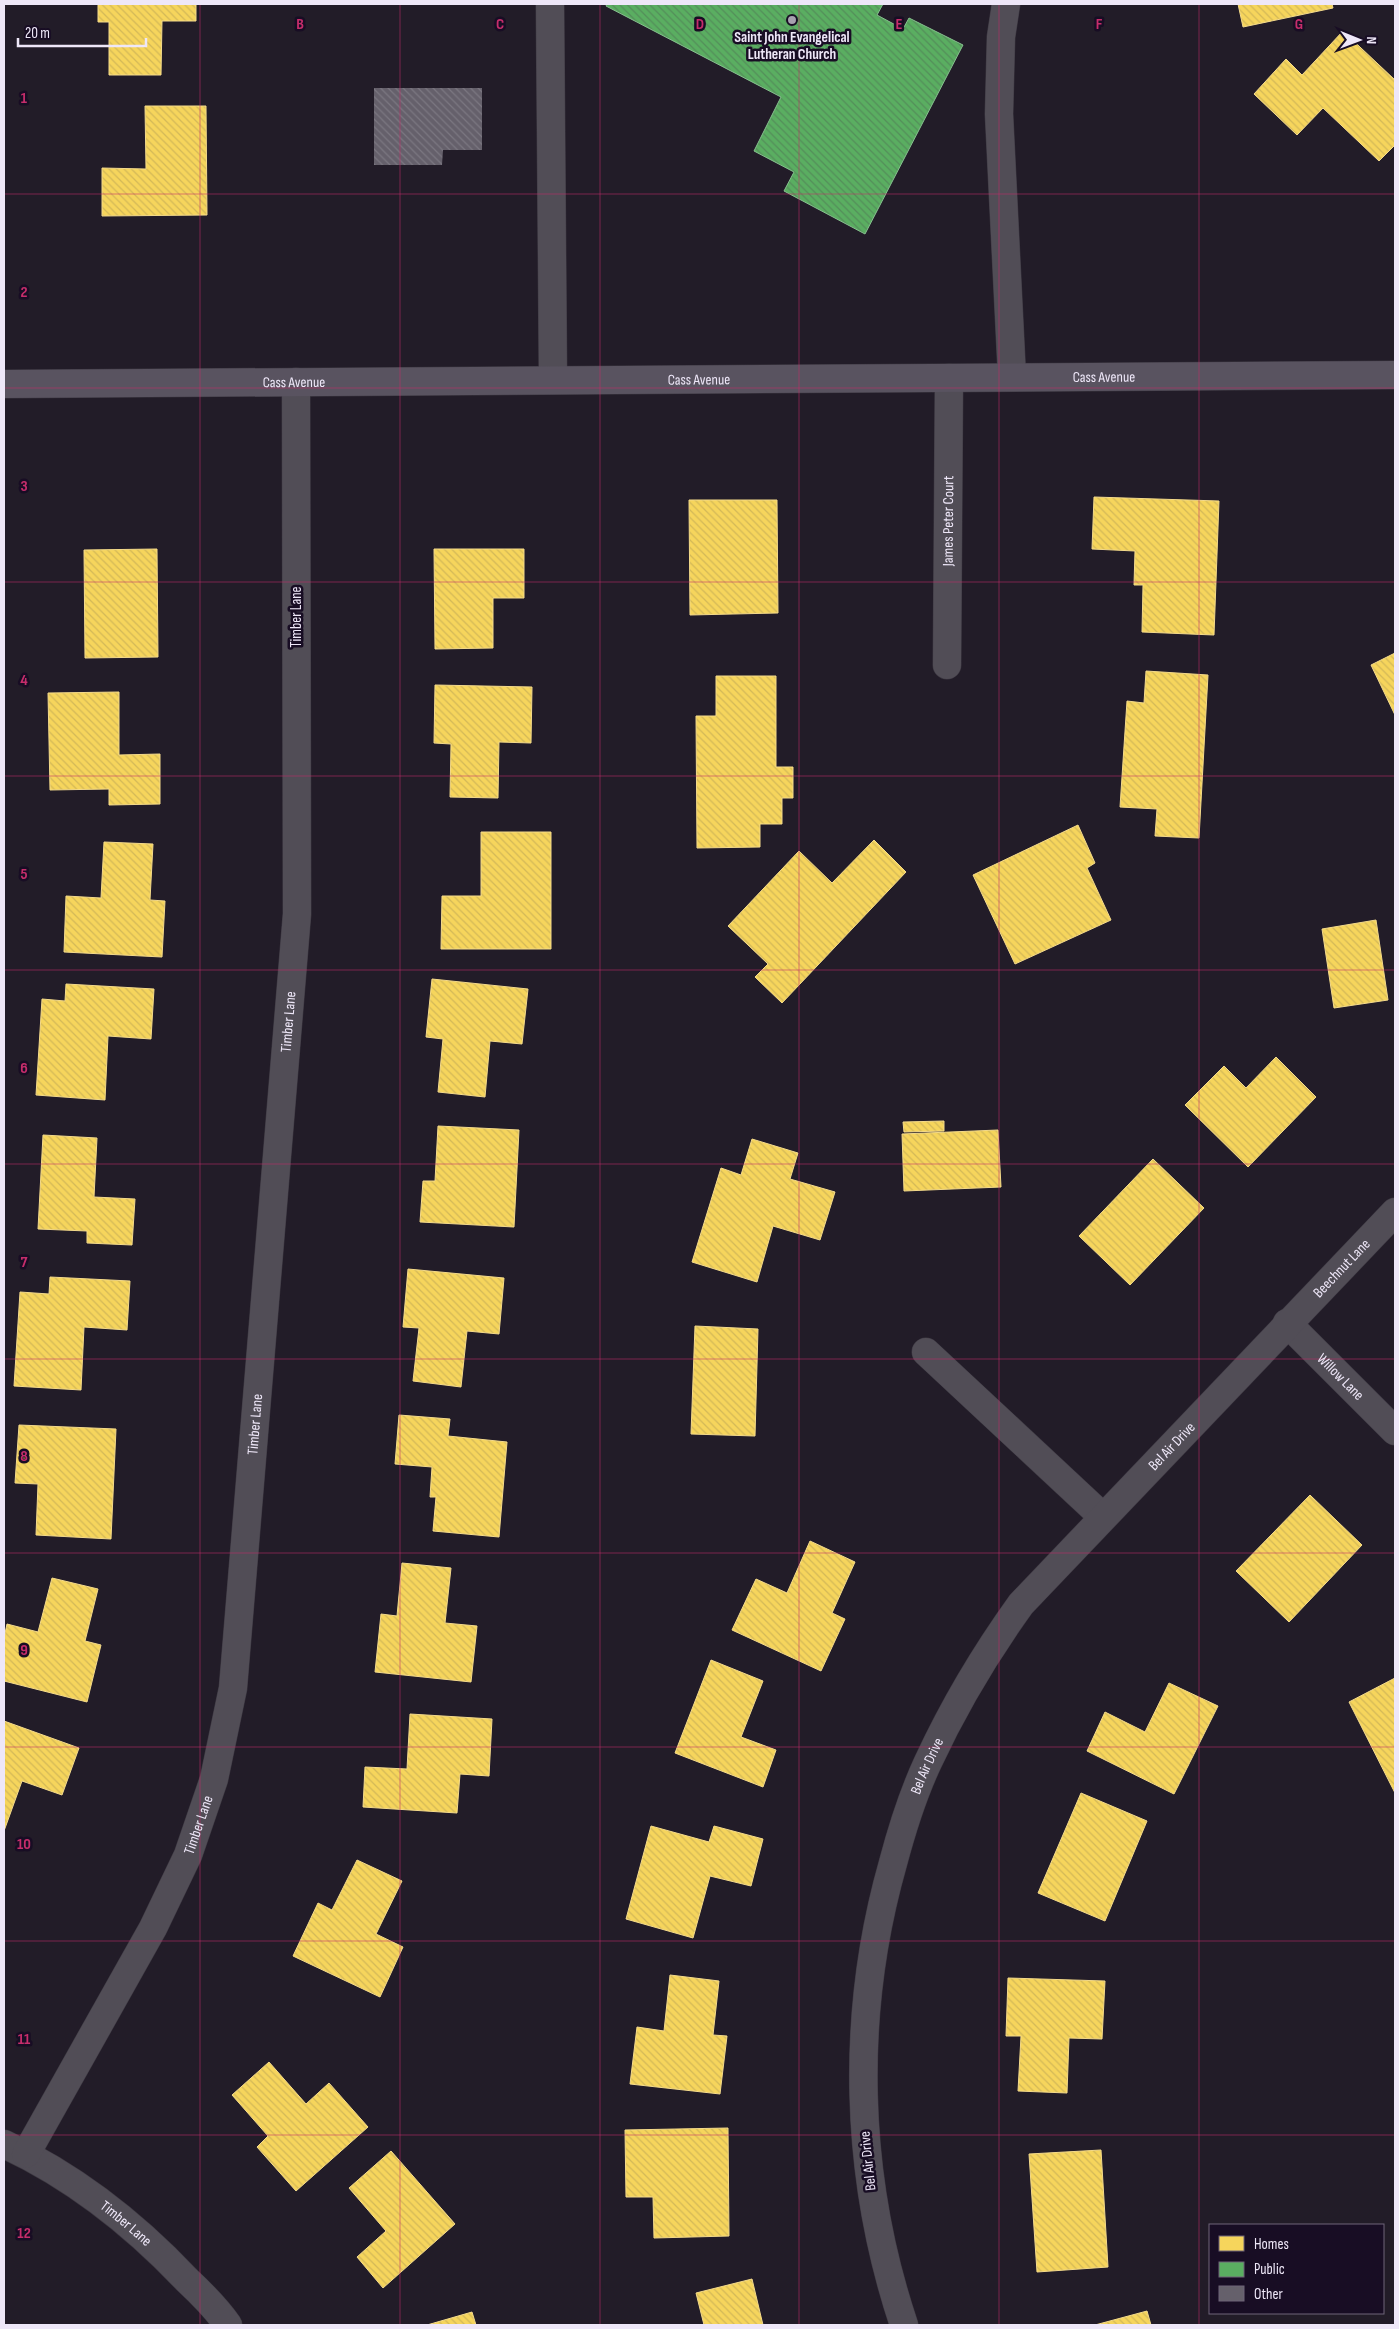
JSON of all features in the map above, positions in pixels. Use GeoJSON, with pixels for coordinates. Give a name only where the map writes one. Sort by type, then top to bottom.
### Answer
{"type":"FeatureCollection","features":[{"type":"Feature","properties":{"kind":"main road","name":"Cass Avenue"},"geometry":{"type":"LineString","coordinates":[[4,384],[1395,375]]}},
{"type":"Feature","properties":{"kind":"street"},"geometry":{"type":"LineString","coordinates":[[550,4],[553,380]]}},
{"type":"Feature","properties":{"kind":"street"},"geometry":{"type":"LineString","coordinates":[[1006,4],[1001,37],[999,114],[1012,377]]}},
{"type":"Feature","properties":{"kind":"street","name":"James Peter Court"},"geometry":{"type":"LineString","coordinates":[[947,665],[949,378]]}},
{"type":"Feature","properties":{"kind":"street","name":"Timber Lane"},"geometry":{"type":"LineString","coordinates":[[228,2325],[220,2313],[161,2252],[77,2184],[15,2149],[153,1928],[188,1855],[214,1779],[233,1688],[297,914],[296,382]]}},
{"type":"Feature","properties":{"kind":"street","name":"Beechnut Lane"},"geometry":{"type":"LineString","coordinates":[[1288,1323],[1395,1212]]}},
{"type":"Feature","properties":{"kind":"street","name":"Willow Lane"},"geometry":{"type":"LineString","coordinates":[[1288,1323],[1395,1431]]}},
{"type":"Feature","properties":{"kind":"street","name":"Bel Air Drive"},"geometry":{"type":"LineString","coordinates":[[904,2325],[894,2294],[873,2204],[863,2113],[862,2054],[868,1979],[880,1906],[901,1833],[927,1764],[960,1697],[994,1641],[1021,1604],[1288,1323]]}},
{"type":"Feature","properties":{"kind":"street"},"geometry":{"type":"LineString","coordinates":[[926,1352],[1103,1517]]}},
{"type":"Feature","properties":{"kind":"building: Homes"},"geometry":{"type":"Polygon","coordinates":[[[98,4],[196,4],[196,21],[162,21],[161,75],[109,75],[109,22],[98,22],[98,4]]]}},
{"type":"Feature","properties":{"kind":"building: Homes"},"geometry":{"type":"Polygon","coordinates":[[[1238,4],[1332,4],[1333,8],[1243,27],[1238,4]]]}},
{"type":"Feature","properties":{"kind":"building: Homes"},"geometry":{"type":"Polygon","coordinates":[[[1343,31],[1395,80],[1395,145],[1379,161],[1323,108],[1297,135],[1254,94],[1286,59],[1302,75],[1343,31]]]}},
{"type":"Feature","properties":{"kind":"building: Homes"},"geometry":{"type":"Polygon","coordinates":[[[145,106],[206,106],[207,215],[102,216],[102,168],[146,169],[145,106]]]}},
{"type":"Feature","properties":{"kind":"building: Homes"},"geometry":{"type":"Polygon","coordinates":[[[1094,497],[1219,501],[1214,635],[1142,632],[1143,585],[1134,585],[1135,551],[1092,549],[1094,497]]]}},
{"type":"Feature","properties":{"kind":"building: Homes"},"geometry":{"type":"Polygon","coordinates":[[[689,500],[777,500],[778,613],[690,615],[689,500]]]}},
{"type":"Feature","properties":{"kind":"building: Homes"},"geometry":{"type":"Polygon","coordinates":[[[157,549],[158,657],[85,658],[84,550],[157,549]]]}},
{"type":"Feature","properties":{"kind":"building: Homes"},"geometry":{"type":"Polygon","coordinates":[[[434,549],[524,549],[524,598],[493,598],[493,648],[435,649],[434,549]]]}},
{"type":"Feature","properties":{"kind":"building: Homes"},"geometry":{"type":"Polygon","coordinates":[[[1395,653],[1395,715],[1371,665],[1395,653]]]}},
{"type":"Feature","properties":{"kind":"building: Homes"},"geometry":{"type":"Polygon","coordinates":[[[1146,671],[1208,675],[1199,838],[1155,836],[1157,809],[1120,807],[1127,701],[1144,703],[1146,671]]]}},
{"type":"Feature","properties":{"kind":"building: Homes"},"geometry":{"type":"Polygon","coordinates":[[[716,676],[776,676],[776,767],[793,767],[793,798],[782,798],[782,824],[760,824],[760,847],[697,848],[696,716],[716,716],[716,676]]]}},
{"type":"Feature","properties":{"kind":"building: Homes"},"geometry":{"type":"Polygon","coordinates":[[[435,685],[532,687],[531,743],[499,742],[498,798],[450,797],[451,744],[434,743],[435,685]]]}},
{"type":"Feature","properties":{"kind":"building: Homes"},"geometry":{"type":"Polygon","coordinates":[[[119,692],[119,755],[160,754],[160,804],[109,805],[109,789],[50,790],[48,693],[119,692]]]}},
{"type":"Feature","properties":{"kind":"building: Homes"},"geometry":{"type":"Polygon","coordinates":[[[1078,825],[1095,863],[1087,868],[1111,920],[1015,964],[973,875],[1078,825]]]}},
{"type":"Feature","properties":{"kind":"building: Homes"},"geometry":{"type":"Polygon","coordinates":[[[481,832],[551,832],[551,949],[441,949],[442,896],[481,896],[481,832]]]}},
{"type":"Feature","properties":{"kind":"building: Homes"},"geometry":{"type":"Polygon","coordinates":[[[874,840],[906,872],[782,1003],[755,977],[768,964],[728,926],[799,851],[832,883],[874,840]]]}},
{"type":"Feature","properties":{"kind":"building: Homes"},"geometry":{"type":"Polygon","coordinates":[[[104,842],[153,844],[150,900],[165,901],[162,957],[64,952],[66,896],[101,898],[104,842]]]}},
{"type":"Feature","properties":{"kind":"building: Homes"},"geometry":{"type":"Polygon","coordinates":[[[1376,920],[1388,1000],[1334,1008],[1322,929],[1376,920]]]}},
{"type":"Feature","properties":{"kind":"building: Homes"},"geometry":{"type":"Polygon","coordinates":[[[432,979],[528,989],[522,1044],[490,1041],[485,1097],[438,1092],[443,1039],[426,1037],[432,979]]]}},
{"type":"Feature","properties":{"kind":"building: Homes"},"geometry":{"type":"Polygon","coordinates":[[[66,984],[154,989],[151,1039],[108,1036],[105,1100],[36,1095],[42,999],[65,1001],[66,984]]]}},
{"type":"Feature","properties":{"kind":"building: Homes"},"geometry":{"type":"Polygon","coordinates":[[[1276,1057],[1316,1097],[1248,1167],[1185,1105],[1224,1066],[1246,1088],[1276,1057]]]}},
{"type":"Feature","properties":{"kind":"building: Homes"},"geometry":{"type":"Polygon","coordinates":[[[944,1121],[944,1131],[904,1132],[903,1122],[944,1121]]]}},
{"type":"Feature","properties":{"kind":"building: Homes"},"geometry":{"type":"Polygon","coordinates":[[[438,1126],[519,1130],[514,1227],[420,1222],[423,1181],[435,1181],[438,1126]]]}},
{"type":"Feature","properties":{"kind":"building: Homes"},"geometry":{"type":"Polygon","coordinates":[[[998,1130],[1001,1187],[904,1191],[902,1134],[998,1130]]]}},
{"type":"Feature","properties":{"kind":"building: Homes"},"geometry":{"type":"Polygon","coordinates":[[[43,1135],[97,1138],[94,1197],[135,1199],[132,1245],[87,1243],[87,1231],[38,1229],[43,1135]]]}},
{"type":"Feature","properties":{"kind":"building: Homes"},"geometry":{"type":"Polygon","coordinates":[[[752,1139],[798,1153],[790,1179],[835,1192],[820,1240],[773,1226],[757,1282],[692,1262],[721,1168],[741,1175],[752,1139]]]}},
{"type":"Feature","properties":{"kind":"building: Homes"},"geometry":{"type":"Polygon","coordinates":[[[1153,1159],[1204,1208],[1130,1285],[1079,1236],[1153,1159]]]}},
{"type":"Feature","properties":{"kind":"building: Homes"},"geometry":{"type":"Polygon","coordinates":[[[408,1269],[504,1278],[499,1334],[467,1331],[461,1387],[413,1381],[419,1328],[403,1327],[408,1269]]]}},
{"type":"Feature","properties":{"kind":"building: Homes"},"geometry":{"type":"Polygon","coordinates":[[[50,1277],[130,1281],[127,1330],[84,1327],[81,1390],[14,1386],[20,1292],[49,1294],[50,1277]]]}},
{"type":"Feature","properties":{"kind":"building: Homes"},"geometry":{"type":"Polygon","coordinates":[[[695,1326],[758,1329],[755,1436],[691,1434],[695,1326]]]}},
{"type":"Feature","properties":{"kind":"building: Homes"},"geometry":{"type":"Polygon","coordinates":[[[399,1415],[450,1419],[448,1436],[507,1442],[499,1537],[433,1531],[436,1497],[430,1497],[432,1467],[395,1464],[399,1415]]]}},
{"type":"Feature","properties":{"kind":"building: Homes"},"geometry":{"type":"Polygon","coordinates":[[[19,1425],[116,1429],[111,1539],[36,1535],[38,1484],[15,1483],[19,1425]]]}},
{"type":"Feature","properties":{"kind":"building: Homes"},"geometry":{"type":"Polygon","coordinates":[[[1310,1495],[1362,1545],[1289,1622],[1236,1571],[1310,1495]]]}},
{"type":"Feature","properties":{"kind":"building: Homes"},"geometry":{"type":"Polygon","coordinates":[[[810,1541],[855,1562],[832,1613],[845,1619],[821,1671],[732,1630],[756,1579],[787,1593],[810,1541]]]}},
{"type":"Feature","properties":{"kind":"building: Homes"},"geometry":{"type":"Polygon","coordinates":[[[402,1563],[451,1568],[445,1623],[477,1626],[471,1682],[375,1672],[381,1614],[397,1616],[402,1563]]]}},
{"type":"Feature","properties":{"kind":"building: Homes"},"geometry":{"type":"Polygon","coordinates":[[[52,1578],[98,1589],[85,1641],[101,1645],[87,1702],[4,1681],[4,1638],[7,1624],[38,1632],[52,1578]]]}},
{"type":"Feature","properties":{"kind":"building: Homes"},"geometry":{"type":"Polygon","coordinates":[[[711,1660],[763,1681],[741,1737],[776,1750],[763,1787],[675,1753],[711,1660]]]}},
{"type":"Feature","properties":{"kind":"building: Homes"},"geometry":{"type":"Polygon","coordinates":[[[1395,1678],[1395,1793],[1349,1702],[1395,1678]]]}},
{"type":"Feature","properties":{"kind":"building: Homes"},"geometry":{"type":"Polygon","coordinates":[[[1169,1683],[1218,1706],[1174,1794],[1087,1751],[1105,1712],[1145,1732],[1169,1683]]]}},
{"type":"Feature","properties":{"kind":"building: Homes"},"geometry":{"type":"Polygon","coordinates":[[[410,1714],[492,1719],[489,1776],[460,1774],[457,1813],[363,1807],[365,1767],[407,1769],[410,1714]]]}},
{"type":"Feature","properties":{"kind":"building: Homes"},"geometry":{"type":"Polygon","coordinates":[[[4,1721],[79,1748],[62,1795],[22,1781],[4,1831],[4,1721]]]}},
{"type":"Feature","properties":{"kind":"building: Homes"},"geometry":{"type":"Polygon","coordinates":[[[1081,1793],[1147,1821],[1105,1921],[1038,1893],[1081,1793]]]}},
{"type":"Feature","properties":{"kind":"building: Homes"},"geometry":{"type":"Polygon","coordinates":[[[651,1826],[709,1842],[714,1826],[763,1839],[751,1886],[710,1876],[693,1938],[626,1919],[651,1826]]]}},
{"type":"Feature","properties":{"kind":"building: Homes"},"geometry":{"type":"Polygon","coordinates":[[[357,1860],[402,1881],[376,1934],[403,1947],[380,1997],[293,1956],[318,1903],[332,1910],[357,1860]]]}},
{"type":"Feature","properties":{"kind":"building: Homes"},"geometry":{"type":"Polygon","coordinates":[[[670,1975],[719,1981],[713,2035],[727,2036],[720,2094],[630,2084],[637,2027],[664,2031],[670,1975]]]}},
{"type":"Feature","properties":{"kind":"building: Homes"},"geometry":{"type":"Polygon","coordinates":[[[1008,1978],[1105,1981],[1102,2039],[1069,2038],[1067,2093],[1018,2091],[1021,2036],[1006,2036],[1008,1978]]]}},
{"type":"Feature","properties":{"kind":"building: Homes"},"geometry":{"type":"Polygon","coordinates":[[[269,2062],[306,2104],[329,2083],[368,2127],[296,2191],[257,2147],[268,2136],[232,2095],[269,2062]]]}},
{"type":"Feature","properties":{"kind":"building: Homes"},"geometry":{"type":"Polygon","coordinates":[[[728,2128],[729,2236],[654,2238],[653,2197],[626,2197],[625,2130],[728,2128]]]}},
{"type":"Feature","properties":{"kind":"building: Homes"},"geometry":{"type":"Polygon","coordinates":[[[1101,2150],[1108,2267],[1037,2272],[1029,2154],[1101,2150]]]}},
{"type":"Feature","properties":{"kind":"building: Homes"},"geometry":{"type":"Polygon","coordinates":[[[391,2151],[455,2224],[383,2288],[357,2257],[386,2231],[349,2188],[391,2151]]]}},
{"type":"Feature","properties":{"kind":"building: Homes"},"geometry":{"type":"Polygon","coordinates":[[[752,2279],[763,2325],[704,2325],[696,2293],[752,2279]]]}},
{"type":"Feature","properties":{"kind":"building: Homes"},"geometry":{"type":"Polygon","coordinates":[[[1147,2311],[1151,2325],[1095,2325],[1147,2311]]]}},
{"type":"Feature","properties":{"kind":"building: Homes"},"geometry":{"type":"Polygon","coordinates":[[[472,2312],[476,2325],[427,2325],[472,2312]]]}},
{"type":"Feature","properties":{"kind":"building: Public"},"geometry":{"type":"Polygon","coordinates":[[[607,4],[883,4],[877,15],[903,29],[909,18],[963,45],[865,234],[784,191],[794,172],[754,151],[781,97],[606,6],[607,4]]]}},
{"type":"Feature","properties":{"kind":"building: Other"},"geometry":{"type":"Polygon","coordinates":[[[374,88],[482,88],[482,150],[443,150],[442,165],[374,165],[374,88]]]}},
{"type":"Feature","properties":{"kind":"place","name":"Saint John Evangelical Lutheran Church"},"geometry":{"type":"Point","coordinates":[792,20]}}]}
